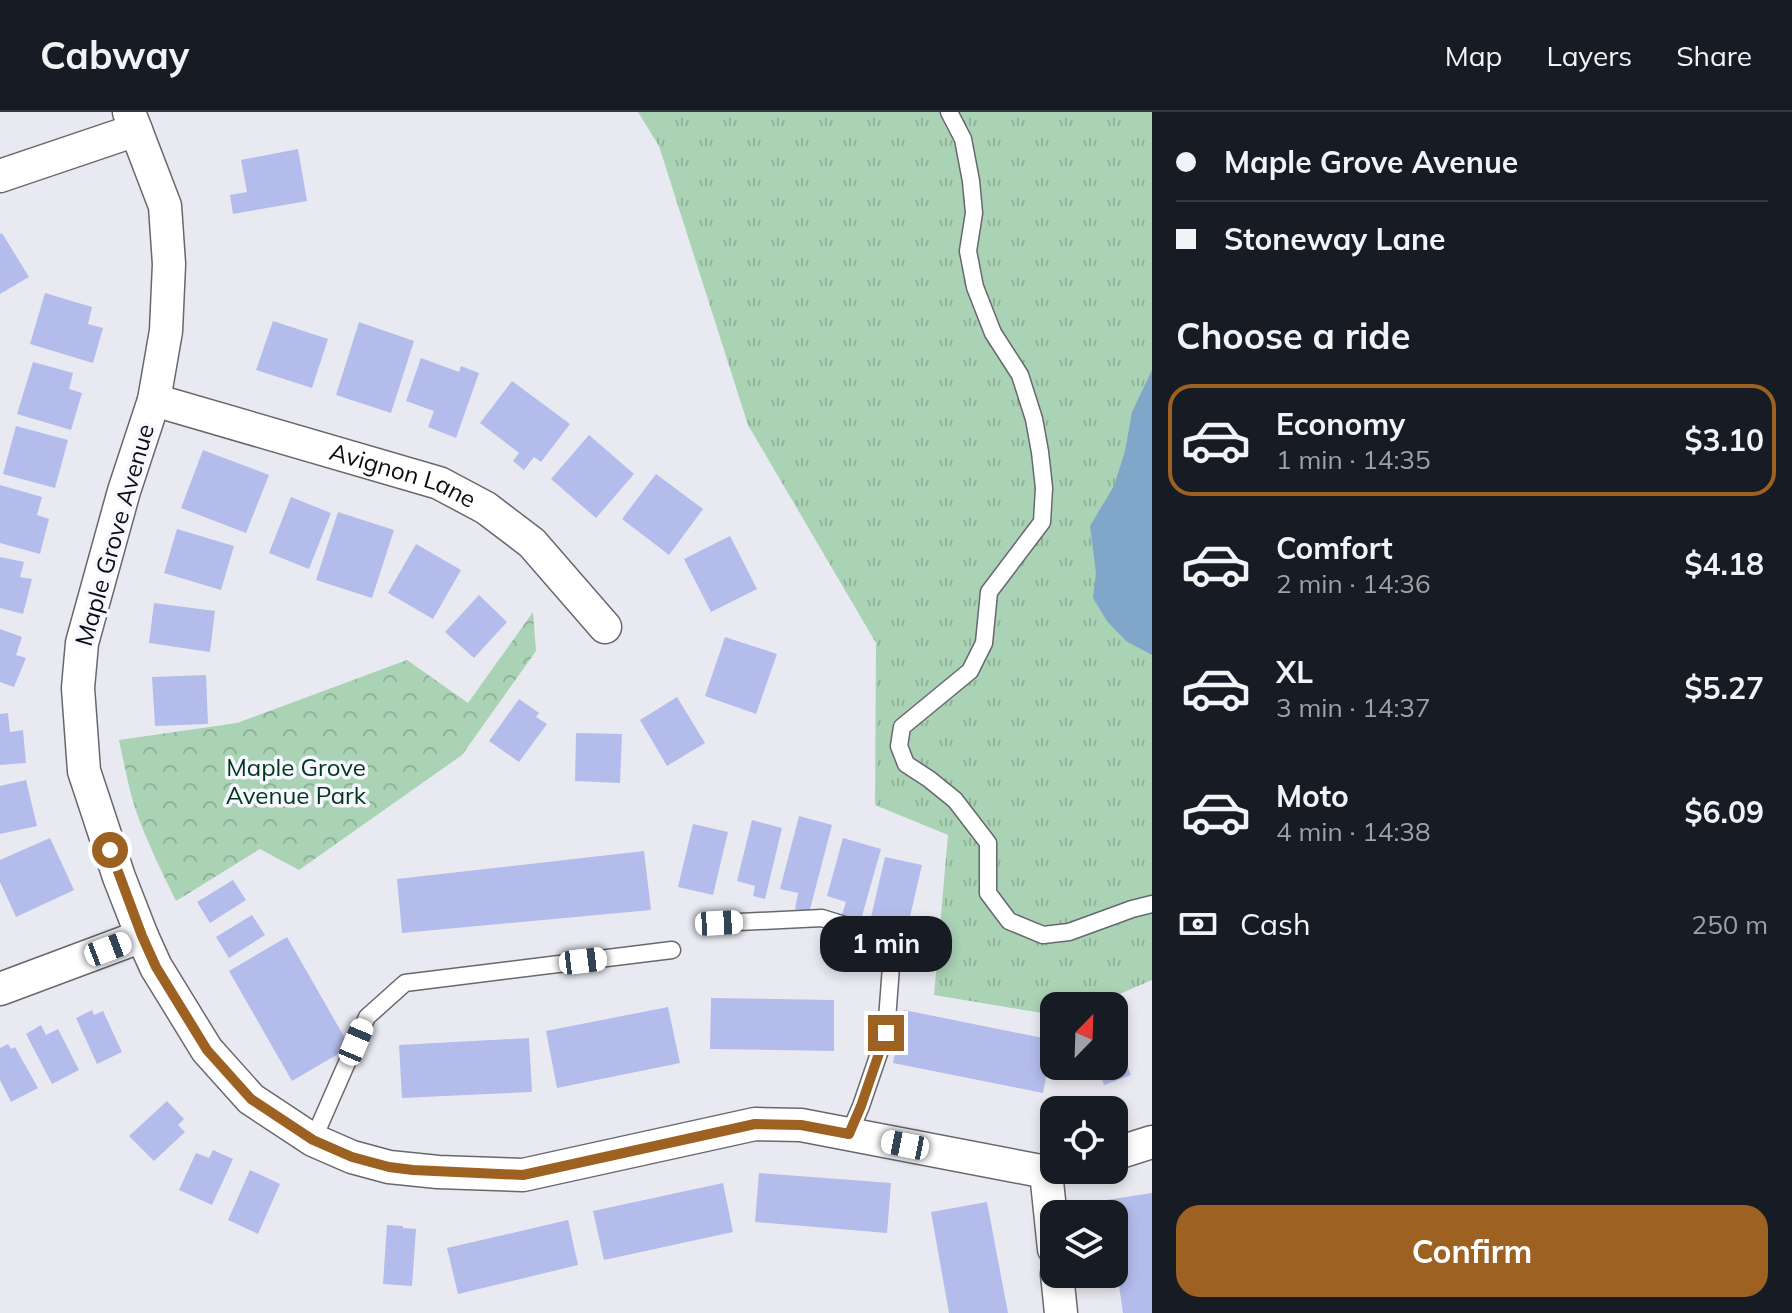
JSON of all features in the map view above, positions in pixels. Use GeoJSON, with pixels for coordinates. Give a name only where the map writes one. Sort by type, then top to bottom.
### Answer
{"type":"FeatureCollection","features":[{"type":"Feature","properties":{"kind":"street"},"geometry":{"type":"LineString","coordinates":[[0,176],[133,121]]}},
{"type":"Feature","properties":{"kind":"street","name":"Maple Grove Avenue"},"geometry":{"type":"LineString","coordinates":[[133,121],[165,206],[169,264],[166,331],[154,400],[124,491],[82,643],[78,688],[84,771],[142,936],[156,967],[207,1050],[251,1099],[313,1140],[352,1157],[389,1167],[523,1175],[755,1124],[801,1125],[1040,1169]]}},
{"type":"Feature","properties":{"kind":"street","name":"Avignon Lane"},"geometry":{"type":"LineString","coordinates":[[154,400],[439,483],[486,508],[532,543],[605,627]]}},
{"type":"Feature","properties":{"kind":"street"},"geometry":{"type":"LineString","coordinates":[[0,989],[142,936]]}},
{"type":"Feature","properties":{"kind":"street"},"geometry":{"type":"LineString","coordinates":[[1128,1150],[1152,1142]]}},
{"type":"Feature","properties":{"kind":"street"},"geometry":{"type":"LineString","coordinates":[[1058,1288],[1061,1313]]}},
{"type":"Feature","properties":{"kind":"lane"},"geometry":{"type":"LineString","coordinates":[[949,112],[963,139],[971,181],[974,213],[968,251],[975,287],[993,333],[1020,375],[1034,419],[1044,499],[1042,522],[989,592],[984,643],[970,671],[902,727],[899,746],[906,764],[955,800],[988,843],[988,893],[1009,921],[1043,935],[1069,932],[1152,904]]}},
{"type":"Feature","properties":{"kind":"lane"},"geometry":{"type":"LineString","coordinates":[[719,923],[822,918],[893,940],[886,1033],[849,1134]]}},
{"type":"Feature","properties":{"kind":"lane"},"geometry":{"type":"LineString","coordinates":[[313,1140],[367,1017],[405,983],[672,950]]}},
{"type":"Feature","properties":{"kind":"green space"},"geometry":{"type":"Polygon","coordinates":[[[638,112],[1152,112],[1152,980],[1124,992],[1040,992],[1040,1013],[934,995],[948,835],[875,805],[876,643],[748,425],[659,146],[638,112]]]}},
{"type":"Feature","properties":{"kind":"green space","name":"Maple Grove Avenue Park"},"geometry":{"type":"Polygon","coordinates":[[[533,612],[536,651],[462,755],[299,870],[260,849],[176,901],[135,808],[119,740],[237,723],[407,660],[468,703],[533,612]]]}},
{"type":"Feature","properties":{"kind":"water"},"geometry":{"type":"Polygon","coordinates":[[[1152,370],[1152,655],[1126,641],[1107,621],[1093,598],[1096,573],[1090,526],[1114,486],[1125,451],[1132,412],[1152,370]]]}},
{"type":"Feature","properties":{"kind":"building"},"geometry":{"type":"Polygon","coordinates":[[[298,149],[307,201],[233,214],[230,195],[247,192],[241,160],[298,149]]]}},
{"type":"Feature","properties":{"kind":"building"},"geometry":{"type":"Polygon","coordinates":[[[0,234],[29,277],[0,294],[0,234]]]}},
{"type":"Feature","properties":{"kind":"building"},"geometry":{"type":"Polygon","coordinates":[[[45,293],[92,307],[88,324],[103,328],[93,363],[30,344],[45,293]]]}},
{"type":"Feature","properties":{"kind":"building"},"geometry":{"type":"Polygon","coordinates":[[[273,321],[328,339],[312,388],[256,370],[273,321]]]}},
{"type":"Feature","properties":{"kind":"building"},"geometry":{"type":"Polygon","coordinates":[[[359,322],[414,341],[391,413],[336,395],[359,322]]]}},
{"type":"Feature","properties":{"kind":"building"},"geometry":{"type":"Polygon","coordinates":[[[421,358],[459,372],[461,366],[479,373],[456,438],[428,427],[434,411],[406,401],[421,358]]]}},
{"type":"Feature","properties":{"kind":"building"},"geometry":{"type":"Polygon","coordinates":[[[33,362],[73,373],[69,389],[82,393],[71,430],[17,414],[33,362]]]}},
{"type":"Feature","properties":{"kind":"building"},"geometry":{"type":"Polygon","coordinates":[[[512,381],[570,424],[541,462],[534,457],[524,470],[513,461],[519,453],[480,423],[512,381]]]}},
{"type":"Feature","properties":{"kind":"building"},"geometry":{"type":"Polygon","coordinates":[[[16,426],[68,440],[55,488],[3,474],[16,426]]]}},
{"type":"Feature","properties":{"kind":"building"},"geometry":{"type":"Polygon","coordinates":[[[589,435],[634,474],[596,518],[551,479],[589,435]]]}},
{"type":"Feature","properties":{"kind":"building"},"geometry":{"type":"Polygon","coordinates":[[[203,450],[269,475],[246,533],[181,508],[203,450]]]}},
{"type":"Feature","properties":{"kind":"building"},"geometry":{"type":"Polygon","coordinates":[[[656,474],[703,509],[669,555],[622,519],[656,474]]]}},
{"type":"Feature","properties":{"kind":"building"},"geometry":{"type":"Polygon","coordinates":[[[0,485],[42,497],[37,515],[49,519],[40,554],[0,543],[0,485]]]}},
{"type":"Feature","properties":{"kind":"building"},"geometry":{"type":"Polygon","coordinates":[[[291,497],[331,513],[309,569],[269,553],[291,497]]]}},
{"type":"Feature","properties":{"kind":"building"},"geometry":{"type":"Polygon","coordinates":[[[338,512],[394,530],[372,598],[316,580],[338,512]]]}},
{"type":"Feature","properties":{"kind":"building"},"geometry":{"type":"Polygon","coordinates":[[[177,529],[234,546],[221,590],[164,573],[177,529]]]}},
{"type":"Feature","properties":{"kind":"building"},"geometry":{"type":"Polygon","coordinates":[[[730,536],[757,589],[711,612],[684,559],[730,536]]]}},
{"type":"Feature","properties":{"kind":"building"},"geometry":{"type":"Polygon","coordinates":[[[416,544],[461,570],[433,619],[388,593],[416,544]]]}},
{"type":"Feature","properties":{"kind":"building"},"geometry":{"type":"Polygon","coordinates":[[[0,557],[24,562],[20,577],[32,579],[23,614],[0,608],[0,557]]]}},
{"type":"Feature","properties":{"kind":"building"},"geometry":{"type":"Polygon","coordinates":[[[479,595],[507,622],[474,658],[445,632],[479,595]]]}},
{"type":"Feature","properties":{"kind":"building"},"geometry":{"type":"Polygon","coordinates":[[[154,603],[215,611],[210,652],[149,643],[154,603]]]}},
{"type":"Feature","properties":{"kind":"building"},"geometry":{"type":"Polygon","coordinates":[[[0,629],[22,637],[16,655],[26,658],[14,687],[0,682],[0,629]]]}},
{"type":"Feature","properties":{"kind":"building"},"geometry":{"type":"Polygon","coordinates":[[[725,637],[777,654],[756,714],[705,696],[725,637]]]}},
{"type":"Feature","properties":{"kind":"building"},"geometry":{"type":"Polygon","coordinates":[[[206,675],[208,724],[155,726],[152,677],[206,675]]]}},
{"type":"Feature","properties":{"kind":"building"},"geometry":{"type":"Polygon","coordinates":[[[677,697],[705,743],[667,766],[640,720],[677,697]]]}},
{"type":"Feature","properties":{"kind":"building"},"geometry":{"type":"Polygon","coordinates":[[[519,699],[539,713],[536,717],[547,724],[519,762],[489,741],[519,699]]]}},
{"type":"Feature","properties":{"kind":"building"},"geometry":{"type":"Polygon","coordinates":[[[8,713],[10,732],[23,730],[26,763],[0,765],[0,714],[8,713]]]}},
{"type":"Feature","properties":{"kind":"building"},"geometry":{"type":"Polygon","coordinates":[[[576,733],[622,734],[620,783],[575,781],[576,733]]]}},
{"type":"Feature","properties":{"kind":"building"},"geometry":{"type":"Polygon","coordinates":[[[26,780],[37,826],[0,834],[0,786],[26,780]]]}},
{"type":"Feature","properties":{"kind":"building"},"geometry":{"type":"Polygon","coordinates":[[[799,816],[832,825],[809,913],[795,909],[798,893],[780,889],[799,816]]]}},
{"type":"Feature","properties":{"kind":"building"},"geometry":{"type":"Polygon","coordinates":[[[752,820],[782,828],[765,899],[753,896],[755,886],[737,881],[752,820]]]}},
{"type":"Feature","properties":{"kind":"building"},"geometry":{"type":"Polygon","coordinates":[[[693,824],[728,832],[713,895],[678,887],[693,824]]]}},
{"type":"Feature","properties":{"kind":"building"},"geometry":{"type":"Polygon","coordinates":[[[50,838],[74,890],[16,917],[0,882],[0,860],[50,838]]]}},
{"type":"Feature","properties":{"kind":"building"},"geometry":{"type":"Polygon","coordinates":[[[843,838],[881,849],[860,923],[841,918],[846,902],[827,896],[843,838]]]}},
{"type":"Feature","properties":{"kind":"building"},"geometry":{"type":"Polygon","coordinates":[[[644,851],[651,910],[402,933],[397,879],[644,851]]]}},
{"type":"Feature","properties":{"kind":"building"},"geometry":{"type":"Polygon","coordinates":[[[885,857],[922,865],[905,938],[886,934],[889,921],[871,917],[885,857]]]}},
{"type":"Feature","properties":{"kind":"building"},"geometry":{"type":"Polygon","coordinates":[[[233,880],[246,900],[210,923],[197,902],[233,880]]]}},
{"type":"Feature","properties":{"kind":"building"},"geometry":{"type":"Polygon","coordinates":[[[252,915],[265,935],[229,958],[216,937],[252,915]]]}},
{"type":"Feature","properties":{"kind":"building"},"geometry":{"type":"Polygon","coordinates":[[[287,937],[350,1047],[292,1081],[229,971],[287,937]]]}},
{"type":"Feature","properties":{"kind":"building"},"geometry":{"type":"Polygon","coordinates":[[[711,998],[834,1000],[834,1051],[710,1049],[711,998]]]}},
{"type":"Feature","properties":{"kind":"building"},"geometry":{"type":"Polygon","coordinates":[[[668,1007],[680,1063],[557,1088],[546,1031],[668,1007]]]}},
{"type":"Feature","properties":{"kind":"building"},"geometry":{"type":"Polygon","coordinates":[[[92,1010],[94,1015],[103,1011],[122,1052],[97,1064],[76,1018],[92,1010]]]}},
{"type":"Feature","properties":{"kind":"building"},"geometry":{"type":"Polygon","coordinates":[[[904,1010],[1040,1037],[1040,1080],[1045,1080],[1043,1093],[893,1063],[904,1010]]]}},
{"type":"Feature","properties":{"kind":"building"},"geometry":{"type":"Polygon","coordinates":[[[41,1025],[46,1035],[58,1029],[79,1070],[52,1084],[26,1034],[41,1025]]]}},
{"type":"Feature","properties":{"kind":"building"},"geometry":{"type":"Polygon","coordinates":[[[529,1038],[532,1092],[402,1098],[399,1045],[529,1038]]]}},
{"type":"Feature","properties":{"kind":"building"},"geometry":{"type":"Polygon","coordinates":[[[8,1044],[11,1049],[15,1047],[38,1088],[11,1102],[0,1080],[0,1048],[8,1044]]]}},
{"type":"Feature","properties":{"kind":"building"},"geometry":{"type":"Polygon","coordinates":[[[167,1101],[184,1119],[178,1125],[185,1132],[154,1161],[129,1136],[167,1101]]]}},
{"type":"Feature","properties":{"kind":"building"},"geometry":{"type":"Polygon","coordinates":[[[213,1150],[233,1159],[212,1205],[179,1190],[196,1153],[209,1158],[213,1150]]]}},
{"type":"Feature","properties":{"kind":"building"},"geometry":{"type":"Polygon","coordinates":[[[250,1170],[280,1184],[258,1234],[228,1220],[250,1170]]]}},
{"type":"Feature","properties":{"kind":"building"},"geometry":{"type":"Polygon","coordinates":[[[759,1173],[891,1183],[887,1233],[755,1222],[759,1173]]]}},
{"type":"Feature","properties":{"kind":"building"},"geometry":{"type":"Polygon","coordinates":[[[723,1183],[733,1232],[604,1260],[593,1211],[723,1183]]]}},
{"type":"Feature","properties":{"kind":"building"},"geometry":{"type":"Polygon","coordinates":[[[1152,1193],[1152,1313],[1123,1313],[1119,1288],[1128,1288],[1128,1200],[1106,1200],[1152,1193]]]}},
{"type":"Feature","properties":{"kind":"building"},"geometry":{"type":"Polygon","coordinates":[[[987,1202],[1008,1313],[949,1313],[931,1212],[987,1202]]]}},
{"type":"Feature","properties":{"kind":"building"},"geometry":{"type":"Polygon","coordinates":[[[568,1220],[578,1265],[458,1294],[447,1248],[568,1220]]]}},
{"type":"Feature","properties":{"kind":"building"},"geometry":{"type":"Polygon","coordinates":[[[387,1225],[416,1229],[412,1286],[383,1284],[387,1225]]]}},
{"type":"Feature","properties":{"kind":"route"},"geometry":{"type":"LineString","coordinates":[[110,850],[156,967],[207,1050],[251,1099],[313,1140],[352,1157],[389,1167],[523,1175],[755,1124],[801,1125],[849,1134],[886,1033]]}}]}
